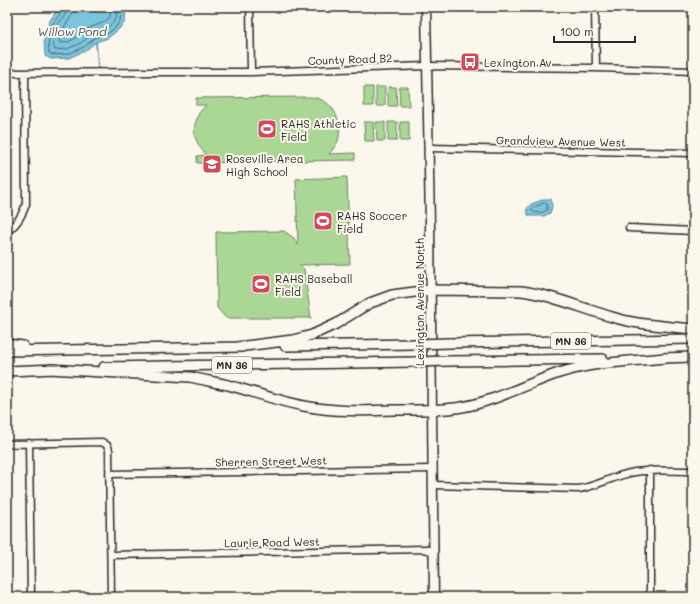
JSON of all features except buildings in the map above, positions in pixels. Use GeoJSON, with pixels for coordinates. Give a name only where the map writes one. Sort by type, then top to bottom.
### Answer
{"type":"FeatureCollection","features":[{"type":"Feature","properties":{"kind":"highway"},"geometry":{"type":"LineString","coordinates":[[237,347],[293,340],[312,335],[330,328],[360,308],[380,299],[392,295],[430,290],[520,291],[630,322],[693,329]]}},
{"type":"Feature","properties":{"kind":"highway","name":"MN 36"},"geometry":{"type":"LineString","coordinates":[[7,351],[693,339]]}},
{"type":"Feature","properties":{"kind":"highway"},"geometry":{"type":"LineString","coordinates":[[7,344],[57,351]]}},
{"type":"Feature","properties":{"kind":"highway","name":"MN 36"},"geometry":{"type":"LineString","coordinates":[[7,371],[123,367],[693,357]]}},
{"type":"Feature","properties":{"kind":"highway"},"geometry":{"type":"LineString","coordinates":[[49,369],[207,380],[287,402],[322,409],[357,411],[431,410],[478,404],[559,373],[586,366],[667,358]]}},
{"type":"Feature","properties":{"kind":"main road","name":"Lexington Avenue North"},"geometry":{"type":"LineString","coordinates":[[426,7],[434,597]]}},
{"type":"Feature","properties":{"kind":"street"},"geometry":{"type":"LineString","coordinates":[[250,7],[251,72]]}},
{"type":"Feature","properties":{"kind":"street"},"geometry":{"type":"LineString","coordinates":[[595,7],[596,68]]}},
{"type":"Feature","properties":{"kind":"street","name":"County Road B2"},"geometry":{"type":"LineString","coordinates":[[7,73],[251,72],[427,66],[693,71]]}},
{"type":"Feature","properties":{"kind":"street"},"geometry":{"type":"LineString","coordinates":[[7,231],[18,222],[26,204],[24,73]]}},
{"type":"Feature","properties":{"kind":"street","name":"Grandview Avenue West"},"geometry":{"type":"LineString","coordinates":[[429,148],[693,153]]}},
{"type":"Feature","properties":{"kind":"street"},"geometry":{"type":"LineString","coordinates":[[629,228],[693,231]]}},
{"type":"Feature","properties":{"kind":"street"},"geometry":{"type":"LineString","coordinates":[[7,444],[102,442],[108,446],[110,450],[111,597]]}},
{"type":"Feature","properties":{"kind":"street"},"geometry":{"type":"LineString","coordinates":[[29,443],[31,597]]}},
{"type":"Feature","properties":{"kind":"street","name":"Sherren Street West"},"geometry":{"type":"LineString","coordinates":[[109,474],[433,469]]}},
{"type":"Feature","properties":{"kind":"street"},"geometry":{"type":"LineString","coordinates":[[650,470],[650,597]]}},
{"type":"Feature","properties":{"kind":"street"},"geometry":{"type":"LineString","coordinates":[[433,485],[578,489],[594,486],[634,472],[650,470],[693,471]]}},
{"type":"Feature","properties":{"kind":"street","name":"Laurie Road West"},"geometry":{"type":"LineString","coordinates":[[111,555],[426,549],[434,553]]}},
{"type":"Feature","properties":{"kind":"green space"},"geometry":{"type":"Polygon","coordinates":[[[364,87],[373,87],[373,106],[364,106],[364,87]]]}},
{"type":"Feature","properties":{"kind":"green space"},"geometry":{"type":"Polygon","coordinates":[[[376,87],[385,87],[385,106],[376,106],[376,87]]]}},
{"type":"Feature","properties":{"kind":"green space"},"geometry":{"type":"Polygon","coordinates":[[[388,87],[396,87],[397,106],[388,106],[388,87]]]}},
{"type":"Feature","properties":{"kind":"green space"},"geometry":{"type":"Polygon","coordinates":[[[399,87],[408,87],[409,106],[400,106],[399,87]]]}},
{"type":"Feature","properties":{"kind":"green space","name":"RAHS Athletic Field"},"geometry":{"type":"Polygon","coordinates":[[[314,97],[323,100],[333,109],[336,115],[339,128],[338,141],[329,154],[355,153],[355,160],[197,163],[197,156],[206,155],[199,146],[194,135],[195,124],[199,113],[206,105],[196,105],[196,98],[314,97]]]}},
{"type":"Feature","properties":{"kind":"green space"},"geometry":{"type":"Polygon","coordinates":[[[364,122],[373,122],[374,141],[365,141],[364,122]]]}},
{"type":"Feature","properties":{"kind":"green space"},"geometry":{"type":"Polygon","coordinates":[[[376,122],[385,122],[385,141],[377,141],[376,122]]]}},
{"type":"Feature","properties":{"kind":"green space"},"geometry":{"type":"Polygon","coordinates":[[[388,122],[397,122],[397,141],[388,141],[388,122]]]}},
{"type":"Feature","properties":{"kind":"green space"},"geometry":{"type":"Polygon","coordinates":[[[400,122],[409,122],[409,141],[400,141],[400,122]]]}},
{"type":"Feature","properties":{"kind":"green space","name":"RAHS Baseball Field"},"geometry":{"type":"Polygon","coordinates":[[[347,177],[350,264],[299,265],[304,269],[311,318],[226,318],[217,308],[216,232],[284,231],[294,238],[298,245],[296,179],[347,177]]]}},
{"type":"Feature","properties":{"kind":"water","name":"Willow Pond"},"geometry":{"type":"Polygon","coordinates":[[[59,7],[126,7],[125,22],[108,38],[96,42],[86,50],[69,58],[51,59],[45,56],[44,40],[49,22],[59,7]]]}},
{"type":"Feature","properties":{"kind":"water"},"geometry":{"type":"Polygon","coordinates":[[[545,199],[551,199],[552,207],[550,213],[544,216],[529,216],[526,210],[531,204],[545,199]]]}},
{"type":"Feature","properties":{"kind":"waterway"},"geometry":{"type":"LineString","coordinates":[[96,42],[98,67],[102,71]]}},
{"type":"Feature","properties":{"kind":"place","name":"Lexington Av"},"geometry":{"type":"Point","coordinates":[470,62]}},
{"type":"Feature","properties":{"kind":"place","name":"RAHS Athletic Field"},"geometry":{"type":"Point","coordinates":[267,129]}},
{"type":"Feature","properties":{"kind":"place","name":"Roseville Area High School"},"geometry":{"type":"Point","coordinates":[212,164]}},
{"type":"Feature","properties":{"kind":"place","name":"RAHS Soccer Field"},"geometry":{"type":"Point","coordinates":[323,221]}},
{"type":"Feature","properties":{"kind":"place","name":"RAHS Baseball Field"},"geometry":{"type":"Point","coordinates":[261,284]}}]}
